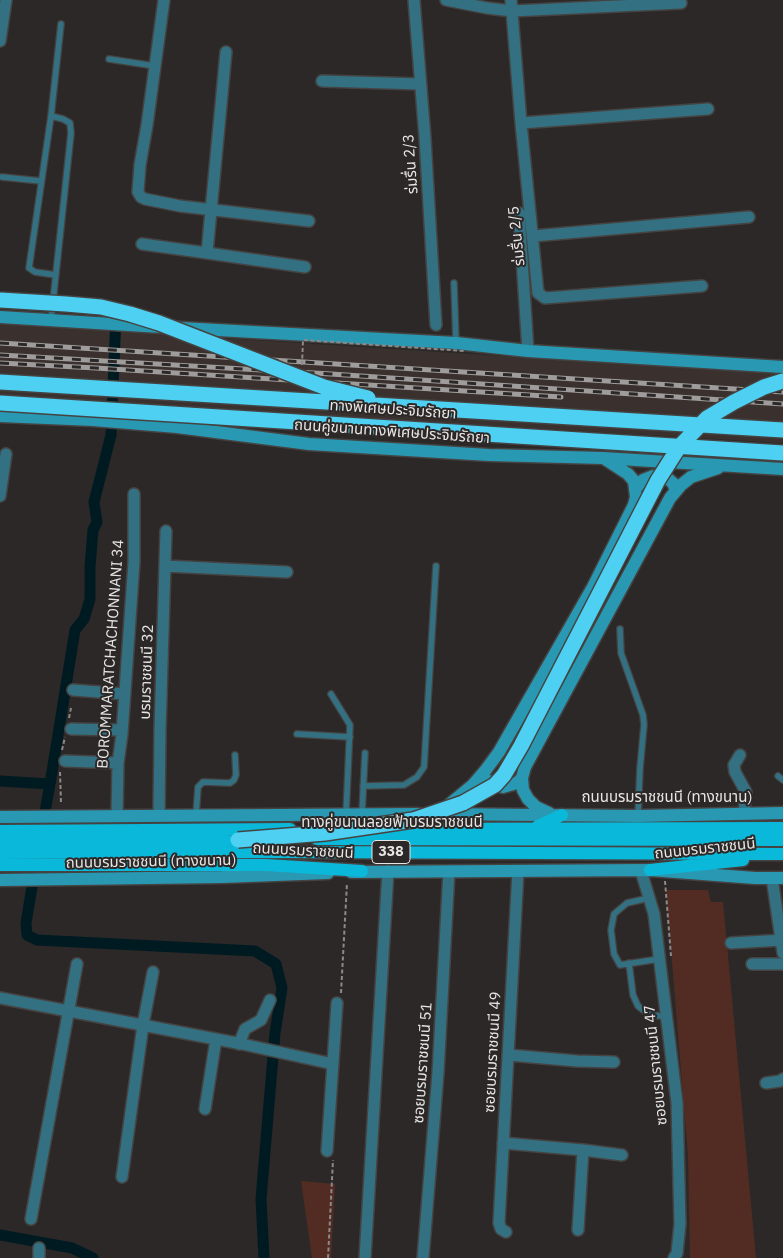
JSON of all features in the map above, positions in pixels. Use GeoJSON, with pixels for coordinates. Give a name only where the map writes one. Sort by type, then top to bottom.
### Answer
{"type":"FeatureCollection","features":[{"type":"Feature","properties":{"kind":"highway"},"geometry":{"type":"LineString","coordinates":[[0,300],[84,305],[130,314],[159,323],[324,386],[357,396],[421,409]]}},
{"type":"Feature","properties":{"kind":"highway"},"geometry":{"type":"LineString","coordinates":[[238,840],[325,833],[413,820],[463,803],[495,785],[504,775],[521,746],[658,480],[678,447],[707,418],[764,387],[783,381]]}},
{"type":"Feature","properties":{"kind":"highway","name":"ทางพิเศษประจิมรัถยา"},"geometry":{"type":"LineString","coordinates":[[0,382],[783,430]]}},
{"type":"Feature","properties":{"kind":"highway","name":"ทางพิเศษประจิมรัถยา"},"geometry":{"type":"LineString","coordinates":[[0,403],[783,453]]}},
{"type":"Feature","properties":{"kind":"main road"},"geometry":{"type":"LineString","coordinates":[[0,317],[456,343],[528,351],[783,367]]}},
{"type":"Feature","properties":{"kind":"main road","name":"ถนนคู่ขนานทางพิเศษประจิมรัถยา"},"geometry":{"type":"LineString","coordinates":[[0,416],[93,420],[176,427],[309,444],[489,455],[602,458],[783,469]]}},
{"type":"Feature","properties":{"kind":"main road"},"geometry":{"type":"LineString","coordinates":[[436,814],[460,797],[485,771],[499,752],[593,586],[634,505],[636,488],[634,481],[628,474],[602,458]]}},
{"type":"Feature","properties":{"kind":"main road"},"geometry":{"type":"LineString","coordinates":[[557,815],[536,807],[528,800],[523,790],[522,778],[526,767],[670,498],[691,478],[726,466]]}},
{"type":"Feature","properties":{"kind":"main road"},"geometry":{"type":"LineString","coordinates":[[636,488],[643,480],[653,476],[667,478],[673,483],[676,491]]}},
{"type":"Feature","properties":{"kind":"main road"},"geometry":{"type":"LineString","coordinates":[[485,771],[487,778],[492,784],[503,788],[517,783],[522,778]]}},
{"type":"Feature","properties":{"kind":"main road","name":"ถนนบรมราชชนนี (ทางขนาน)"},"geometry":{"type":"LineString","coordinates":[[557,815],[638,816],[783,813]]}},
{"type":"Feature","properties":{"kind":"main road"},"geometry":{"type":"LineString","coordinates":[[0,817],[346,814],[557,815]]}},
{"type":"Feature","properties":{"kind":"main road"},"geometry":{"type":"LineString","coordinates":[[533,828],[557,815]]}},
{"type":"Feature","properties":{"kind":"main road","name":"ถนนบรมราชชนนี"},"geometry":{"type":"LineString","coordinates":[[0,831],[783,828]]}},
{"type":"Feature","properties":{"kind":"main road","name":"ทางคู่ขนานลอยฟ้าบรมราชชนนี"},"geometry":{"type":"LineString","coordinates":[[0,842],[783,840]]}},
{"type":"Feature","properties":{"kind":"main road","name":"ทางคู่ขนานลอยฟ้าบรมราชชนนี"},"geometry":{"type":"LineString","coordinates":[[0,853],[783,854]]}},
{"type":"Feature","properties":{"kind":"main road","name":"ถนนบรมราชชนนี"},"geometry":{"type":"LineString","coordinates":[[0,865],[266,865],[362,871],[646,871],[755,859],[783,859]]}},
{"type":"Feature","properties":{"kind":"main road","name":"ถนนบรมราชชนนี (ทางขนาน)"},"geometry":{"type":"LineString","coordinates":[[0,880],[258,876],[362,871]]}},
{"type":"Feature","properties":{"kind":"main road","name":"338"},"geometry":{"type":"LineString","coordinates":[[646,871],[778,878]]}},
{"type":"Feature","properties":{"kind":"street"},"geometry":{"type":"LineString","coordinates":[[0,41],[6,0]]}},
{"type":"Feature","properties":{"kind":"street"},"geometry":{"type":"LineString","coordinates":[[164,0],[140,165],[138,192],[141,197],[180,206],[309,221]]}},
{"type":"Feature","properties":{"kind":"street","name":"ร่มรื่น 2/3"},"geometry":{"type":"LineString","coordinates":[[414,0],[436,325]]}},
{"type":"Feature","properties":{"kind":"street"},"geometry":{"type":"LineString","coordinates":[[446,0],[488,8],[511,5],[681,3]]}},
{"type":"Feature","properties":{"kind":"street","name":"ร่มรื่น 2/5"},"geometry":{"type":"LineString","coordinates":[[511,5],[538,293],[545,298],[702,286]]}},
{"type":"Feature","properties":{"kind":"street"},"geometry":{"type":"LineString","coordinates":[[207,253],[226,52]]}},
{"type":"Feature","properties":{"kind":"street"},"geometry":{"type":"LineString","coordinates":[[322,82],[420,84]]}},
{"type":"Feature","properties":{"kind":"street"},"geometry":{"type":"LineString","coordinates":[[521,123],[708,110]]}},
{"type":"Feature","properties":{"kind":"street"},"geometry":{"type":"LineString","coordinates":[[519,213],[528,351]]}},
{"type":"Feature","properties":{"kind":"street"},"geometry":{"type":"LineString","coordinates":[[533,236],[749,217]]}},
{"type":"Feature","properties":{"kind":"street"},"geometry":{"type":"LineString","coordinates":[[142,244],[306,267]]}},
{"type":"Feature","properties":{"kind":"street"},"geometry":{"type":"LineString","coordinates":[[0,496],[6,454]]}},
{"type":"Feature","properties":{"kind":"street","name":"BOROMMARATCHACHONNANI 34"},"geometry":{"type":"LineString","coordinates":[[117,816],[118,762],[125,694],[134,562],[134,494]]}},
{"type":"Feature","properties":{"kind":"street","name":"บรมราชชนนี 32"},"geometry":{"type":"LineString","coordinates":[[159,815],[166,531]]}},
{"type":"Feature","properties":{"kind":"street"},"geometry":{"type":"LineString","coordinates":[[165,566],[288,572]]}},
{"type":"Feature","properties":{"kind":"street"},"geometry":{"type":"LineString","coordinates":[[73,690],[125,694]]}},
{"type":"Feature","properties":{"kind":"street"},"geometry":{"type":"LineString","coordinates":[[71,729],[121,730]]}},
{"type":"Feature","properties":{"kind":"street"},"geometry":{"type":"LineString","coordinates":[[740,755],[734,765],[735,772],[746,792],[744,814]]}},
{"type":"Feature","properties":{"kind":"street"},"geometry":{"type":"LineString","coordinates":[[65,761],[118,762]]}},
{"type":"Feature","properties":{"kind":"street"},"geometry":{"type":"LineString","coordinates":[[365,1258],[388,871]]}},
{"type":"Feature","properties":{"kind":"street","name":"ซอยบรมราชชนนี 51"},"geometry":{"type":"LineString","coordinates":[[423,1258],[438,1073],[449,871]]}},
{"type":"Feature","properties":{"kind":"street","name":"ซอยบรมราชชนนี 49"},"geometry":{"type":"LineString","coordinates":[[506,1232],[501,1229],[499,1223],[518,871]]}},
{"type":"Feature","properties":{"kind":"street","name":"ซอยบรมราชชนนี 47"},"geometry":{"type":"LineString","coordinates":[[646,871],[649,898],[654,914],[677,1103],[680,1224],[677,1253],[674,1258]]}},
{"type":"Feature","properties":{"kind":"street"},"geometry":{"type":"LineString","coordinates":[[778,878],[783,953]]}},
{"type":"Feature","properties":{"kind":"street"},"geometry":{"type":"LineString","coordinates":[[731,943],[782,940]]}},
{"type":"Feature","properties":{"kind":"street"},"geometry":{"type":"LineString","coordinates":[[31,1219],[67,1010],[77,964]]}},
{"type":"Feature","properties":{"kind":"street"},"geometry":{"type":"LineString","coordinates":[[752,964],[783,964]]}},
{"type":"Feature","properties":{"kind":"street"},"geometry":{"type":"LineString","coordinates":[[122,1177],[143,1025],[153,972]]}},
{"type":"Feature","properties":{"kind":"street"},"geometry":{"type":"LineString","coordinates":[[0,998],[216,1039],[329,1063]]}},
{"type":"Feature","properties":{"kind":"street"},"geometry":{"type":"LineString","coordinates":[[241,1044],[245,1029],[261,1020],[270,1000]]}},
{"type":"Feature","properties":{"kind":"street"},"geometry":{"type":"LineString","coordinates":[[327,1151],[329,1063],[337,1003]]}},
{"type":"Feature","properties":{"kind":"street"},"geometry":{"type":"LineString","coordinates":[[205,1109],[216,1039]]}},
{"type":"Feature","properties":{"kind":"street"},"geometry":{"type":"LineString","coordinates":[[509,1055],[576,1061],[614,1062]]}},
{"type":"Feature","properties":{"kind":"street"},"geometry":{"type":"LineString","coordinates":[[766,1083],[783,1079]]}},
{"type":"Feature","properties":{"kind":"street"},"geometry":{"type":"LineString","coordinates":[[503,1143],[622,1155]]}},
{"type":"Feature","properties":{"kind":"street"},"geometry":{"type":"LineString","coordinates":[[578,1230],[583,1150]]}},
{"type":"Feature","properties":{"kind":"lane"},"geometry":{"type":"LineString","coordinates":[[56,275],[35,272],[29,268],[40,181],[51,116],[61,24]]}},
{"type":"Feature","properties":{"kind":"lane"},"geometry":{"type":"LineString","coordinates":[[109,59],[155,66]]}},
{"type":"Feature","properties":{"kind":"lane"},"geometry":{"type":"LineString","coordinates":[[51,116],[70,123],[72,133],[51,320]]}},
{"type":"Feature","properties":{"kind":"lane"},"geometry":{"type":"LineString","coordinates":[[2,177],[40,181]]}},
{"type":"Feature","properties":{"kind":"lane"},"geometry":{"type":"LineString","coordinates":[[454,283],[456,343]]}},
{"type":"Feature","properties":{"kind":"lane"},"geometry":{"type":"LineString","coordinates":[[363,786],[404,785],[417,777],[424,767],[436,566]]}},
{"type":"Feature","properties":{"kind":"lane"},"geometry":{"type":"LineString","coordinates":[[620,628],[621,653],[643,720],[638,816]]}},
{"type":"Feature","properties":{"kind":"lane"},"geometry":{"type":"LineString","coordinates":[[331,694],[350,725],[346,814]]}},
{"type":"Feature","properties":{"kind":"lane"},"geometry":{"type":"LineString","coordinates":[[298,734],[350,737]]}},
{"type":"Feature","properties":{"kind":"lane"},"geometry":{"type":"LineString","coordinates":[[362,814],[365,753]]}},
{"type":"Feature","properties":{"kind":"lane"},"geometry":{"type":"LineString","coordinates":[[196,815],[198,786],[203,782],[230,783],[234,780],[236,775],[235,756]]}},
{"type":"Feature","properties":{"kind":"lane"},"geometry":{"type":"LineString","coordinates":[[649,898],[627,903],[614,914],[611,930],[614,954],[620,965],[659,959]]}},
{"type":"Feature","properties":{"kind":"lane"},"geometry":{"type":"LineString","coordinates":[[629,963],[632,995],[638,1006],[648,1014],[666,1017]]}},
{"type":"Feature","properties":{"kind":"shaded area"},"geometry":{"type":"Polygon","coordinates":[[[0,324],[783,374],[783,443],[0,396],[0,324]]]}},
{"type":"Feature","properties":{"kind":"shaded area"},"geometry":{"type":"Polygon","coordinates":[[[666,890],[708,890],[711,902],[723,902],[756,1258],[690,1258],[688,1155],[666,890]]]}},
{"type":"Feature","properties":{"kind":"shaded area"},"geometry":{"type":"Polygon","coordinates":[[[301,1181],[335,1184],[331,1258],[312,1258],[301,1181]]]}},
{"type":"Feature","properties":{"kind":"waterway"},"geometry":{"type":"LineString","coordinates":[[50,784],[75,630],[84,619],[90,599],[93,530],[97,522],[94,502],[111,435],[116,316]]}},
{"type":"Feature","properties":{"kind":"waterway"},"geometry":{"type":"LineString","coordinates":[[0,781],[50,784],[40,839]]}},
{"type":"Feature","properties":{"kind":"waterway"},"geometry":{"type":"LineString","coordinates":[[37,857],[26,923],[27,935],[37,940],[255,951],[276,964],[282,988],[275,1033],[261,1199],[264,1258]]}},
{"type":"Feature","properties":{"kind":"waterway"},"geometry":{"type":"LineString","coordinates":[[0,1235],[72,1248],[93,1258]]}},
{"type":"Feature","properties":{"kind":"railway"},"geometry":{"type":"LineString","coordinates":[[0,343],[783,392]]}},
{"type":"Feature","properties":{"kind":"railway"},"geometry":{"type":"LineString","coordinates":[[0,355],[331,374],[783,404]]}},
{"type":"Feature","properties":{"kind":"railway"},"geometry":{"type":"LineString","coordinates":[[0,363],[561,397]]}}]}
